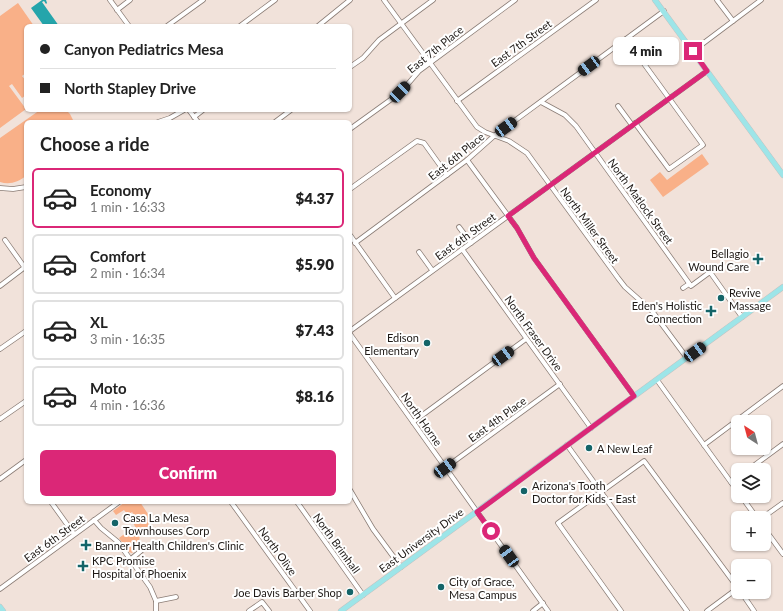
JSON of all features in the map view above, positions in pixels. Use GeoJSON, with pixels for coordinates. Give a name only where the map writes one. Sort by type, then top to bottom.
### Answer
{"type":"FeatureCollection","features":[{"type":"Feature","properties":{"kind":"main road"},"geometry":{"type":"LineString","coordinates":[[655,0],[783,175]]}},
{"type":"Feature","properties":{"kind":"main road","name":"East University Drive"},"geometry":{"type":"LineString","coordinates":[[341,611],[783,287]]}},
{"type":"Feature","properties":{"kind":"main road"},"geometry":{"type":"LineString","coordinates":[[0,607],[3,611]]}},
{"type":"Feature","properties":{"kind":"street"},"geometry":{"type":"LineString","coordinates":[[110,0],[128,24]]}},
{"type":"Feature","properties":{"kind":"street"},"geometry":{"type":"LineString","coordinates":[[117,10],[130,0]]}},
{"type":"Feature","properties":{"kind":"street"},"geometry":{"type":"LineString","coordinates":[[170,24],[203,0]]}},
{"type":"Feature","properties":{"kind":"street"},"geometry":{"type":"LineString","coordinates":[[243,24],[275,0]]}},
{"type":"Feature","properties":{"kind":"street"},"geometry":{"type":"LineString","coordinates":[[320,24],[350,0]]}},
{"type":"Feature","properties":{"kind":"street","name":"North Miller Street"},"geometry":{"type":"LineString","coordinates":[[384,0],[476,127],[494,136],[509,141],[527,153],[625,287],[652,311],[687,358]]}},
{"type":"Feature","properties":{"kind":"street"},"geometry":{"type":"LineString","coordinates":[[352,66],[363,58],[378,40],[433,0]]}},
{"type":"Feature","properties":{"kind":"street","name":"East 7th Place"},"geometry":{"type":"LineString","coordinates":[[352,128],[393,98],[419,71],[429,63],[515,0]]}},
{"type":"Feature","properties":{"kind":"street","name":"East 7th Street"},"geometry":{"type":"LineString","coordinates":[[457,101],[596,0]]}},
{"type":"Feature","properties":{"kind":"street"},"geometry":{"type":"LineString","coordinates":[[717,0],[733,21]]}},
{"type":"Feature","properties":{"kind":"street"},"geometry":{"type":"LineString","coordinates":[[693,51],[761,0]]}},
{"type":"Feature","properties":{"kind":"street","name":"East 6th Place"},"geometry":{"type":"LineString","coordinates":[[355,243],[467,160],[494,136],[664,12]]}},
{"type":"Feature","properties":{"kind":"street"},"geometry":{"type":"LineString","coordinates":[[618,106],[669,169],[702,145],[626,39]]}},
{"type":"Feature","properties":{"kind":"street","name":"East 6th Street"},"geometry":{"type":"LineString","coordinates":[[352,330],[707,71]]}},
{"type":"Feature","properties":{"kind":"street","name":"North Matlock Street"},"geometry":{"type":"LineString","coordinates":[[541,102],[568,118],[576,126],[689,284]]}},
{"type":"Feature","properties":{"kind":"street"},"geometry":{"type":"LineString","coordinates":[[164,120],[180,112]]}},
{"type":"Feature","properties":{"kind":"street"},"geometry":{"type":"LineString","coordinates":[[190,112],[196,120]]}},
{"type":"Feature","properties":{"kind":"street"},"geometry":{"type":"LineString","coordinates":[[194,117],[200,112]]}},
{"type":"Feature","properties":{"kind":"street"},"geometry":{"type":"LineString","coordinates":[[278,120],[289,112]]}},
{"type":"Feature","properties":{"kind":"street"},"geometry":{"type":"LineString","coordinates":[[352,188],[417,141],[424,143],[447,175]]}},
{"type":"Feature","properties":{"kind":"street"},"geometry":{"type":"LineString","coordinates":[[467,160],[517,228],[534,258],[634,396]]}},
{"type":"Feature","properties":{"kind":"street"},"geometry":{"type":"LineString","coordinates":[[0,188],[13,189],[24,187]]}},
{"type":"Feature","properties":{"kind":"street"},"geometry":{"type":"LineString","coordinates":[[459,227],[470,243]]}},
{"type":"Feature","properties":{"kind":"street"},"geometry":{"type":"LineString","coordinates":[[352,239],[395,298]]}},
{"type":"Feature","properties":{"kind":"street"},"geometry":{"type":"LineString","coordinates":[[5,240],[24,266]]}},
{"type":"Feature","properties":{"kind":"street","name":"North Fraser Drive"},"geometry":{"type":"LineString","coordinates":[[462,249],[590,428]]}},
{"type":"Feature","properties":{"kind":"street"},"geometry":{"type":"LineString","coordinates":[[419,252],[432,270]]}},
{"type":"Feature","properties":{"kind":"street"},"geometry":{"type":"LineString","coordinates":[[0,286],[24,268]]}},
{"type":"Feature","properties":{"kind":"street"},"geometry":{"type":"LineString","coordinates":[[682,288],[689,284],[691,286],[710,272],[742,317]]}},
{"type":"Feature","properties":{"kind":"street"},"geometry":{"type":"LineString","coordinates":[[0,350],[24,332]]}},
{"type":"Feature","properties":{"kind":"street","name":"North Horne"},"geometry":{"type":"LineString","coordinates":[[352,337],[548,611]]}},
{"type":"Feature","properties":{"kind":"street"},"geometry":{"type":"LineString","coordinates":[[413,422],[526,339]]}},
{"type":"Feature","properties":{"kind":"street"},"geometry":{"type":"LineString","coordinates":[[657,380],[731,482]]}},
{"type":"Feature","properties":{"kind":"street","name":"East 4th Place"},"geometry":{"type":"LineString","coordinates":[[445,468],[560,384]]}},
{"type":"Feature","properties":{"kind":"street"},"geometry":{"type":"LineString","coordinates":[[704,445],[783,386]]}},
{"type":"Feature","properties":{"kind":"street"},"geometry":{"type":"LineString","coordinates":[[0,419],[24,402]]}},
{"type":"Feature","properties":{"kind":"street"},"geometry":{"type":"LineString","coordinates":[[567,444],[687,611]]}},
{"type":"Feature","properties":{"kind":"street"},"geometry":{"type":"LineString","coordinates":[[757,463],[783,444]]}},
{"type":"Feature","properties":{"kind":"street"},"geometry":{"type":"LineString","coordinates":[[0,479],[24,461]]}},
{"type":"Feature","properties":{"kind":"street"},"geometry":{"type":"LineString","coordinates":[[621,611],[558,523],[644,461],[731,579]]}},
{"type":"Feature","properties":{"kind":"street"},"geometry":{"type":"LineString","coordinates":[[352,493],[373,529],[401,567]]}},
{"type":"Feature","properties":{"kind":"street"},"geometry":{"type":"LineString","coordinates":[[771,511],[783,502]]}},
{"type":"Feature","properties":{"kind":"street"},"geometry":{"type":"LineString","coordinates":[[52,504],[74,534]]}},
{"type":"Feature","properties":{"kind":"street","name":"East 6th Street"},"geometry":{"type":"LineString","coordinates":[[0,589],[94,520],[112,504]]}},
{"type":"Feature","properties":{"kind":"street","name":"North Olive"},"geometry":{"type":"LineString","coordinates":[[232,504],[310,611]]}},
{"type":"Feature","properties":{"kind":"street","name":"North Brimhall"},"geometry":{"type":"LineString","coordinates":[[298,504],[363,595]]}},
{"type":"Feature","properties":{"kind":"street"},"geometry":{"type":"LineString","coordinates":[[94,520],[106,533],[118,542],[131,559],[150,587],[156,601],[156,611]]}},
{"type":"Feature","properties":{"kind":"street"},"geometry":{"type":"LineString","coordinates":[[771,538],[783,554]]}},
{"type":"Feature","properties":{"kind":"street"},"geometry":{"type":"LineString","coordinates":[[131,559],[142,550]]}},
{"type":"Feature","properties":{"kind":"street"},"geometry":{"type":"LineString","coordinates":[[707,611],[731,593]]}},
{"type":"Feature","properties":{"kind":"street"},"geometry":{"type":"LineString","coordinates":[[156,601],[176,597]]}},
{"type":"Feature","properties":{"kind":"street"},"geometry":{"type":"LineString","coordinates":[[745,599],[754,611]]}},
{"type":"Feature","properties":{"kind":"street"},"geometry":{"type":"LineString","coordinates":[[249,611],[262,602],[269,611]]}},
{"type":"Feature","properties":{"kind":"street"},"geometry":{"type":"LineString","coordinates":[[533,611],[543,604]]}},
{"type":"Feature","properties":{"kind":"shaded area"},"geometry":{"type":"Polygon","coordinates":[[[18,3],[33,24],[24,24],[24,74],[22,76],[24,78],[24,96],[22,98],[12,84],[9,86],[24,106],[24,110],[0,128],[0,16],[18,3]]]}},
{"type":"Feature","properties":{"kind":"shaded area"},"geometry":{"type":"Polygon","coordinates":[[[37,112],[68,112],[73,120],[26,120],[37,112]]]}},
{"type":"Feature","properties":{"kind":"shaded area"},"geometry":{"type":"Polygon","coordinates":[[[24,121],[24,177],[20,180],[7,183],[0,182],[0,138],[24,121]]]}},
{"type":"Feature","properties":{"kind":"shaded area"},"geometry":{"type":"Polygon","coordinates":[[[702,154],[709,164],[663,197],[650,180],[660,172],[667,180],[702,154]]]}},
{"type":"Feature","properties":{"kind":"shaded area"},"geometry":{"type":"Polygon","coordinates":[[[122,504],[141,504],[154,523],[140,533],[139,544],[132,553],[129,552],[119,538],[131,529],[133,531],[136,528],[133,523],[138,520],[132,512],[128,515],[124,510],[116,515],[113,511],[122,504]]]}},
{"type":"Feature","properties":{"kind":"water"},"geometry":{"type":"Polygon","coordinates":[[[42,0],[46,0],[46,4],[44,1],[42,2],[58,24],[43,24],[31,8],[42,0]]]}},
{"type":"Feature","properties":{"kind":"place","name":"Bellagio Wound Care"},"geometry":{"type":"Point","coordinates":[758,259]}},
{"type":"Feature","properties":{"kind":"place","name":"Revive Massage"},"geometry":{"type":"Point","coordinates":[721,298]}},
{"type":"Feature","properties":{"kind":"place","name":"Eden's Holistic Connection"},"geometry":{"type":"Point","coordinates":[711,311]}},
{"type":"Feature","properties":{"kind":"place","name":"Edison Elementary"},"geometry":{"type":"Point","coordinates":[427,343]}},
{"type":"Feature","properties":{"kind":"place","name":"A New Leaf"},"geometry":{"type":"Point","coordinates":[589,448]}},
{"type":"Feature","properties":{"kind":"place","name":"Arizona's Tooth Doctor for Kids - East"},"geometry":{"type":"Point","coordinates":[524,491]}},
{"type":"Feature","properties":{"kind":"place","name":"Casa La Mesa Townhouses Corp"},"geometry":{"type":"Point","coordinates":[115,523]}},
{"type":"Feature","properties":{"kind":"place","name":"Banner Health Children's Clinic"},"geometry":{"type":"Point","coordinates":[86,545]}},
{"type":"Feature","properties":{"kind":"place","name":"KPC Promise Hospital of Phoenix"},"geometry":{"type":"Point","coordinates":[83,566]}},
{"type":"Feature","properties":{"kind":"place","name":"City of Grace, Mesa Campus"},"geometry":{"type":"Point","coordinates":[441,587]}},
{"type":"Feature","properties":{"kind":"place","name":"Joe Davis Barber Shop"},"geometry":{"type":"Point","coordinates":[350,592]}},
{"type":"Feature","properties":{"kind":"route"},"geometry":{"type":"LineString","coordinates":[[491,531],[477,512],[567,444],[634,396],[534,258],[527,244],[508,216],[707,71],[693,51]]}}]}
